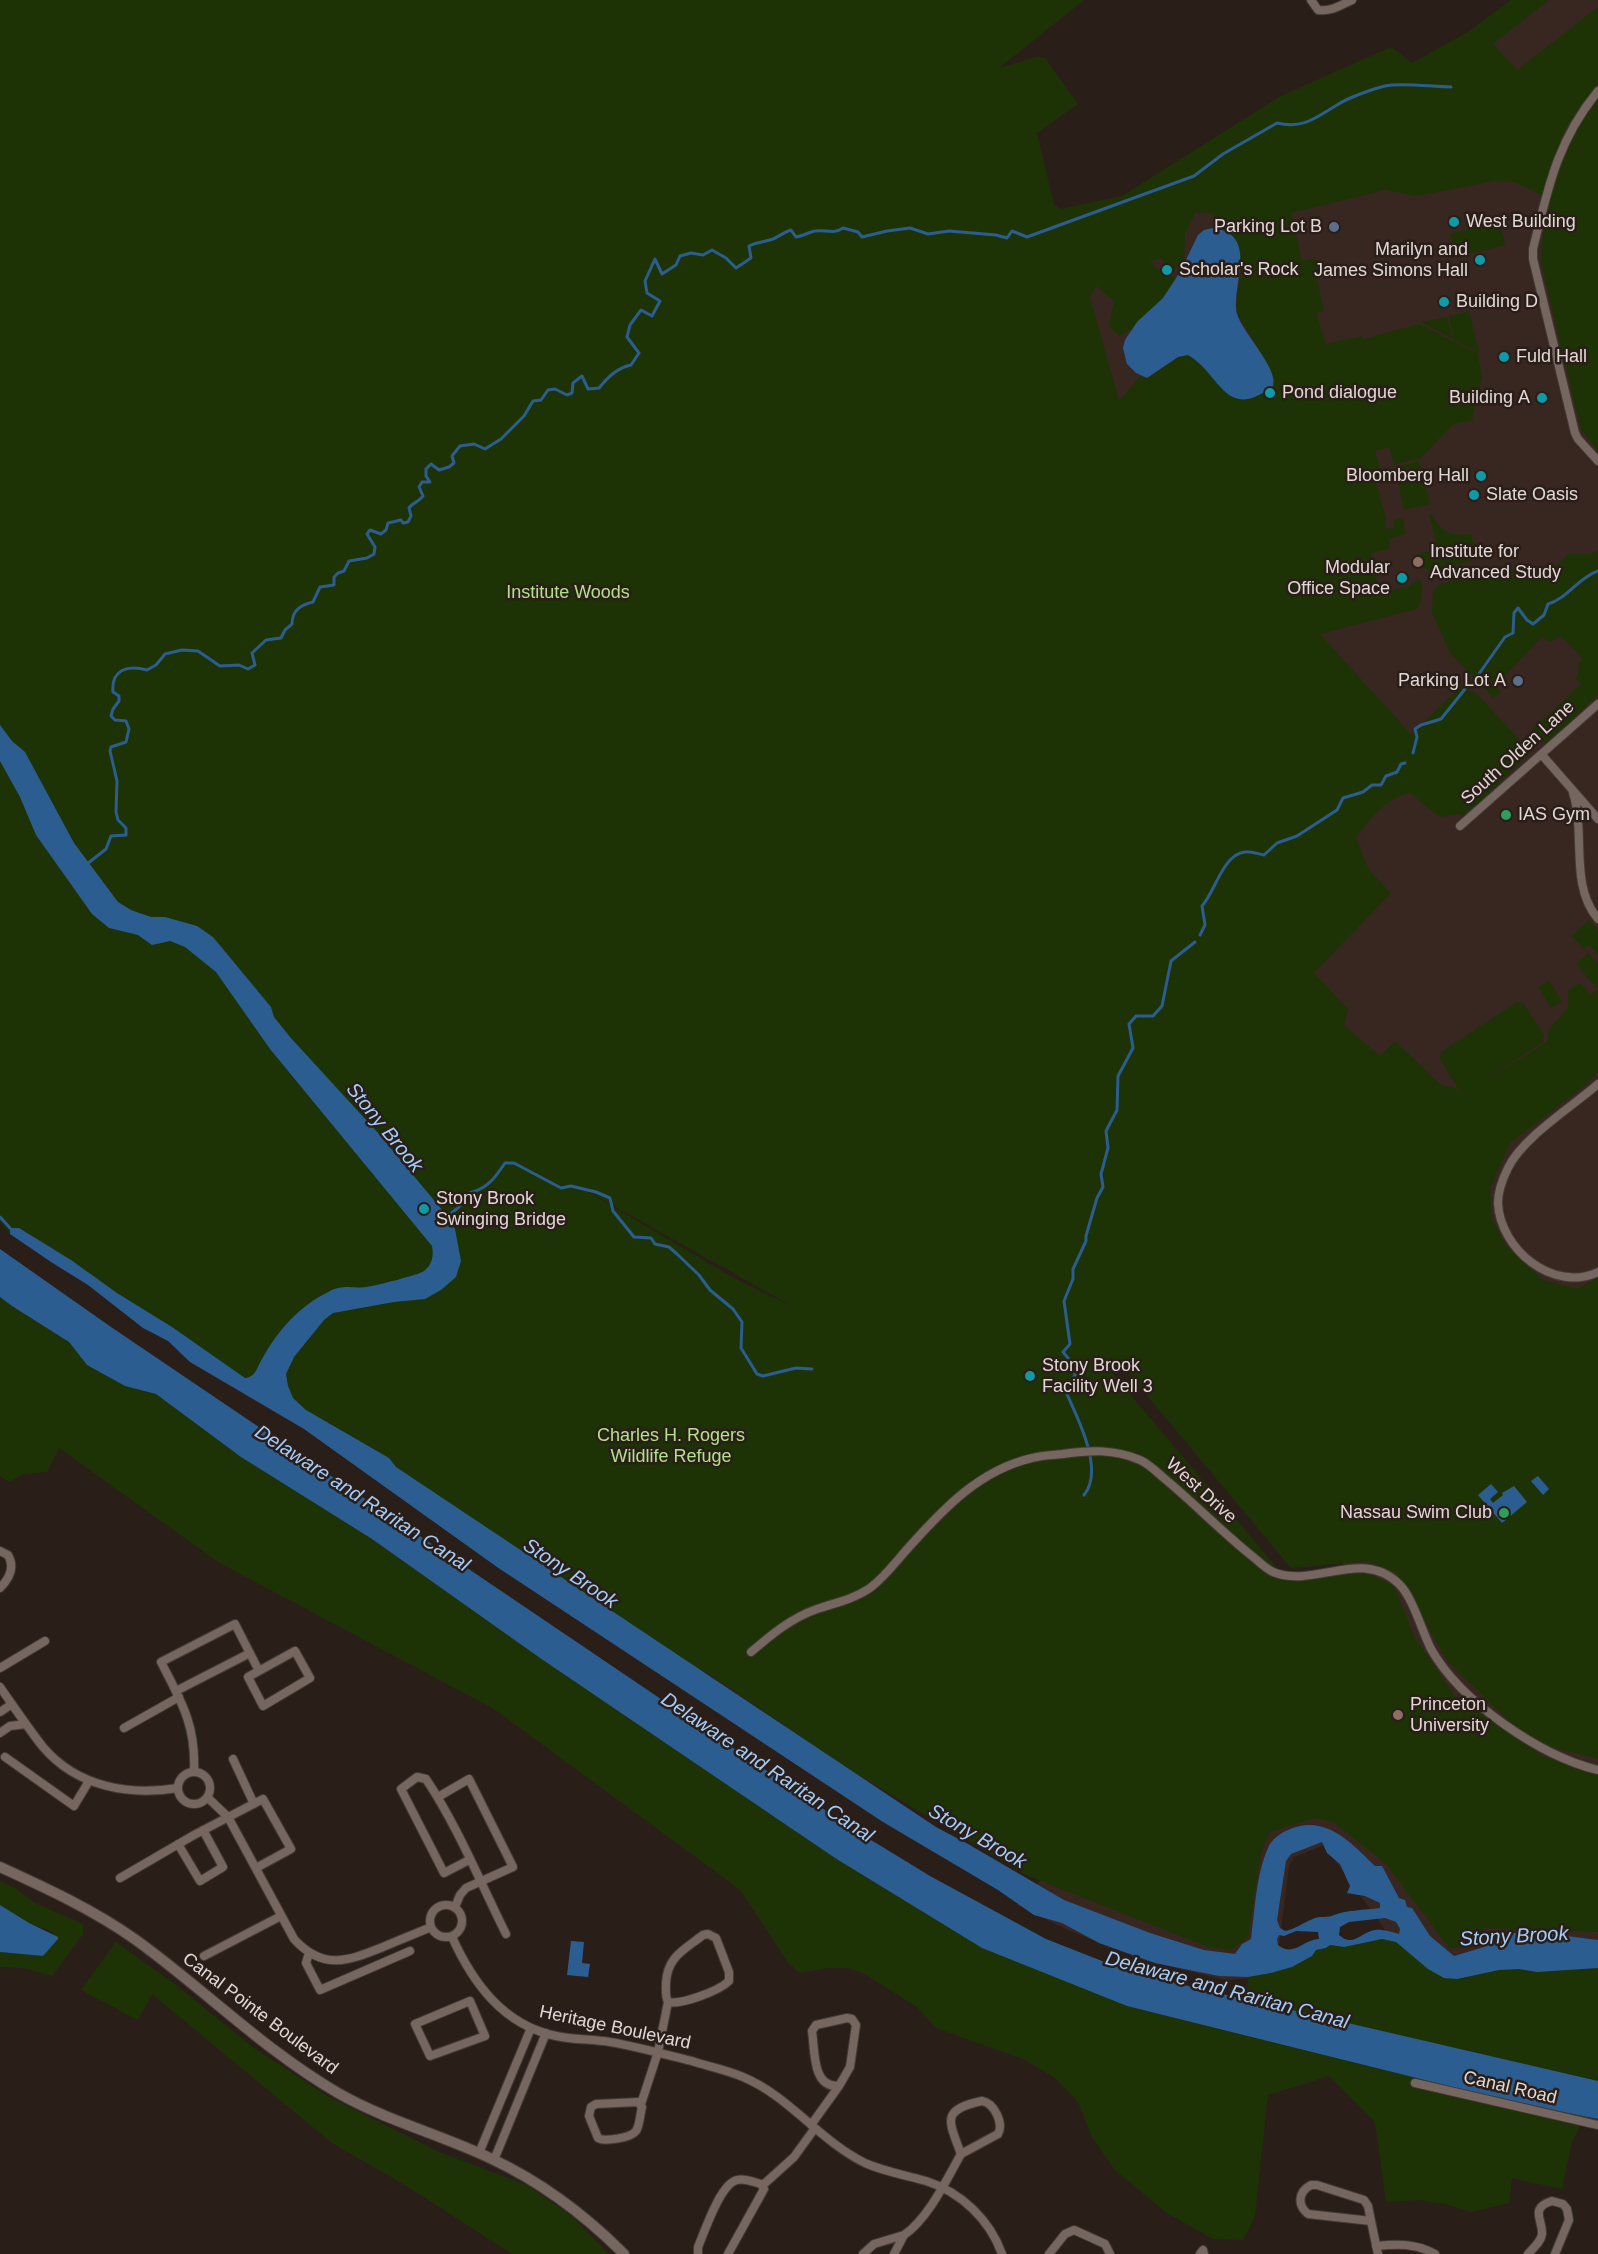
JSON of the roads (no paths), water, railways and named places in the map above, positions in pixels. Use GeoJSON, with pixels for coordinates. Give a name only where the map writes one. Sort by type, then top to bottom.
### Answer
{"type":"FeatureCollection","features":[{"type":"Feature","properties":{"kind":"street"},"geometry":{"type":"LineString","coordinates":[[1311,0],[1318,10],[1324,11],[1348,1]]}},
{"type":"Feature","properties":{"kind":"street"},"geometry":{"type":"LineString","coordinates":[[1598,91],[1573,125],[1556,162],[1533,249],[1533,259],[1575,433],[1598,461]]}},
{"type":"Feature","properties":{"kind":"street","name":"South Olden Lane"},"geometry":{"type":"LineString","coordinates":[[1460,826],[1598,704]]}},
{"type":"Feature","properties":{"kind":"street"},"geometry":{"type":"LineString","coordinates":[[1542,755],[1598,819]]}},
{"type":"Feature","properties":{"kind":"street"},"geometry":{"type":"LineString","coordinates":[[1573,793],[1580,822],[1581,873],[1584,893],[1592,912],[1598,919]]}},
{"type":"Feature","properties":{"kind":"street"},"geometry":{"type":"LineString","coordinates":[[1598,1084],[1521,1149],[1509,1165],[1501,1184],[1498,1201],[1500,1218],[1506,1234],[1517,1250],[1534,1263],[1553,1274],[1572,1279],[1587,1277],[1598,1272]]}},
{"type":"Feature","properties":{"kind":"street","name":"West Drive"},"geometry":{"type":"LineString","coordinates":[[751,1652],[783,1626],[801,1616],[842,1602],[867,1590],[880,1580],[936,1518],[965,1491],[989,1475],[1032,1458],[1088,1450],[1125,1455],[1143,1461],[1235,1543],[1271,1571],[1290,1576],[1319,1574],[1347,1568],[1370,1568],[1387,1575],[1399,1583],[1409,1596],[1414,1613],[1431,1649],[1446,1672],[1470,1698],[1542,1748],[1562,1758],[1598,1770]]}},
{"type":"Feature","properties":{"kind":"street"},"geometry":{"type":"LineString","coordinates":[[0,1551],[8,1555],[12,1566],[0,1588]]}},
{"type":"Feature","properties":{"kind":"street"},"geometry":{"type":"LineString","coordinates":[[194,1771],[193,1734],[189,1720],[161,1662],[235,1624],[259,1671]]}},
{"type":"Feature","properties":{"kind":"street"},"geometry":{"type":"LineString","coordinates":[[0,1668],[45,1641]]}},
{"type":"Feature","properties":{"kind":"street"},"geometry":{"type":"LineString","coordinates":[[296,1651],[310,1678],[263,1706],[248,1677],[259,1671],[296,1651]]}},
{"type":"Feature","properties":{"kind":"street"},"geometry":{"type":"LineString","coordinates":[[124,1728],[250,1653]]}},
{"type":"Feature","properties":{"kind":"street"},"geometry":{"type":"LineString","coordinates":[[0,1687],[43,1746],[59,1763],[89,1781],[125,1791],[159,1791],[178,1788]]}},
{"type":"Feature","properties":{"kind":"street"},"geometry":{"type":"LineString","coordinates":[[0,1712],[12,1704]]}},
{"type":"Feature","properties":{"kind":"street"},"geometry":{"type":"LineString","coordinates":[[0,1733],[10,1726],[26,1724]]}},
{"type":"Feature","properties":{"kind":"street"},"geometry":{"type":"LineString","coordinates":[[5,1757],[74,1806],[89,1781]]}},
{"type":"Feature","properties":{"kind":"street"},"geometry":{"type":"LineString","coordinates":[[232,1759],[254,1804]]}},
{"type":"Feature","properties":{"kind":"street"},"geometry":{"type":"LineString","coordinates":[[194,1771],[204,1774],[209,1780],[210,1791],[200,1803],[188,1803],[183,1799],[178,1788],[183,1776],[194,1771]]}},
{"type":"Feature","properties":{"kind":"street"},"geometry":{"type":"LineString","coordinates":[[470,1860],[444,1873],[401,1789],[417,1777],[426,1779],[438,1797],[470,1860],[506,1934]]}},
{"type":"Feature","properties":{"kind":"street"},"geometry":{"type":"LineString","coordinates":[[438,1797],[469,1779],[513,1867],[466,1888],[455,1907]]}},
{"type":"Feature","properties":{"kind":"street"},"geometry":{"type":"LineString","coordinates":[[207,1797],[228,1817],[294,1939],[309,1953],[328,1960],[352,1959],[431,1927]]}},
{"type":"Feature","properties":{"kind":"street"},"geometry":{"type":"LineString","coordinates":[[120,1878],[203,1830],[263,1799],[291,1849],[256,1868]]}},
{"type":"Feature","properties":{"kind":"street"},"geometry":{"type":"LineString","coordinates":[[178,1844],[200,1881],[223,1867],[203,1830]]}},
{"type":"Feature","properties":{"kind":"street","name":"Canal Pointe Boulevard"},"geometry":{"type":"LineString","coordinates":[[0,1867],[65,1898],[121,1930],[303,2072],[339,2094],[380,2114],[479,2153],[527,2177],[561,2199],[600,2230],[624,2254]]}},
{"type":"Feature","properties":{"kind":"street"},"geometry":{"type":"LineString","coordinates":[[449,1905],[455,1907],[460,1912],[463,1923],[458,1933],[452,1937],[439,1936],[431,1927],[430,1918],[436,1908],[449,1905]]}},
{"type":"Feature","properties":{"kind":"street"},"geometry":{"type":"LineString","coordinates":[[204,1956],[281,1916]]}},
{"type":"Feature","properties":{"kind":"street"},"geometry":{"type":"LineString","coordinates":[[641,2104],[596,2104],[591,2107],[589,2116],[598,2138],[605,2141],[632,2134],[637,2127],[668,2002],[666,1975],[670,1963],[703,1935],[712,1935],[716,1938],[729,1972],[729,1981],[699,1996],[679,2002],[668,2002]]}},
{"type":"Feature","properties":{"kind":"street","name":"Heritage Boulevard"},"geometry":{"type":"LineString","coordinates":[[452,1937],[470,1974],[482,1990],[501,2009],[531,2028],[546,2033],[657,2052],[726,2071],[749,2080],[770,2092],[845,2152],[865,2163],[942,2188],[960,2198],[978,2214],[992,2232],[1002,2254]]}},
{"type":"Feature","properties":{"kind":"street"},"geometry":{"type":"LineString","coordinates":[[309,1953],[306,1963],[320,1990],[410,1951]]}},
{"type":"Feature","properties":{"kind":"street"},"geometry":{"type":"LineString","coordinates":[[470,2001],[485,2036],[430,2056],[415,2024],[470,2001],[482,1990]]}},
{"type":"Feature","properties":{"kind":"street"},"geometry":{"type":"LineString","coordinates":[[763,2185],[786,2166],[839,2086],[850,2067],[856,2025],[847,2018],[816,2025],[812,2031],[819,2075],[826,2084],[839,2086]]}},
{"type":"Feature","properties":{"kind":"street"},"geometry":{"type":"LineString","coordinates":[[479,2153],[531,2028]]}},
{"type":"Feature","properties":{"kind":"street"},"geometry":{"type":"LineString","coordinates":[[494,2160],[546,2033]]}},
{"type":"Feature","properties":{"kind":"street","name":"Canal Road"},"geometry":{"type":"LineString","coordinates":[[1414,2084],[1598,2125]]}},
{"type":"Feature","properties":{"kind":"street"},"geometry":{"type":"LineString","coordinates":[[894,2254],[904,2235],[923,2216],[962,2154],[998,2134],[1000,2125],[991,2105],[987,2102],[979,2101],[951,2115],[951,2125],[962,2154]]}},
{"type":"Feature","properties":{"kind":"street"},"geometry":{"type":"LineString","coordinates":[[698,2254],[698,2247],[725,2188],[730,2183],[743,2180],[763,2185]]}},
{"type":"Feature","properties":{"kind":"street"},"geometry":{"type":"LineString","coordinates":[[728,2254],[764,2189],[763,2185]]}},
{"type":"Feature","properties":{"kind":"street"},"geometry":{"type":"LineString","coordinates":[[1371,2221],[1308,2214],[1300,2205],[1302,2193],[1306,2188],[1317,2185],[1359,2197],[1368,2206],[1377,2250],[1403,2244],[1417,2246],[1435,2254]]}},
{"type":"Feature","properties":{"kind":"street"},"geometry":{"type":"LineString","coordinates":[[1528,2254],[1540,2240],[1542,2234],[1539,2212],[1552,2201],[1563,2204],[1569,2214],[1569,2220],[1555,2254]]}},
{"type":"Feature","properties":{"kind":"street"},"geometry":{"type":"LineString","coordinates":[[1038,2254],[1048,2254],[1065,2234],[1074,2230],[1105,2244],[1110,2254]]}},
{"type":"Feature","properties":{"kind":"street"},"geometry":{"type":"LineString","coordinates":[[863,2254],[874,2244],[904,2235]]}},
{"type":"Feature","properties":{"kind":"water"},"geometry":{"type":"Polygon","coordinates":[[[1213,228],[1227,232],[1236,240],[1240,250],[1237,314],[1266,360],[1273,379],[1273,386],[1257,396],[1244,399],[1225,392],[1199,363],[1188,355],[1178,357],[1147,378],[1136,373],[1127,364],[1123,348],[1125,340],[1137,322],[1163,298],[1180,272],[1198,235],[1204,230],[1213,228]]]}},
{"type":"Feature","properties":{"kind":"water","name":"Stony Brook"},"geometry":{"type":"Polygon","coordinates":[[[0,725],[12,741],[25,752],[74,843],[118,902],[131,910],[151,917],[165,917],[197,926],[213,937],[271,1007],[274,1017],[290,1037],[378,1133],[443,1211],[455,1229],[461,1261],[456,1277],[441,1290],[425,1299],[333,1313],[324,1320],[294,1357],[286,1374],[293,1398],[306,1410],[389,1458],[396,1467],[936,1827],[1064,1900],[1150,1933],[1204,1950],[1235,1954],[1242,1944],[1251,1939],[1258,1881],[1269,1845],[1285,1831],[1313,1825],[1336,1833],[1375,1866],[1382,1866],[1399,1898],[1405,1900],[1407,1907],[1412,1908],[1430,1936],[1454,1956],[1484,1947],[1487,1933],[1543,1933],[1598,1940],[1598,1968],[1537,1972],[1519,1969],[1499,1970],[1457,1979],[1444,1978],[1428,1969],[1396,1942],[1382,1939],[1344,1947],[1330,1945],[1316,1950],[1312,1956],[1292,1967],[1271,1973],[1248,1977],[1219,1976],[1155,1963],[1099,1943],[1062,1923],[1034,1915],[998,1890],[883,1822],[497,1567],[304,1429],[190,1362],[168,1341],[143,1328],[88,1285],[10,1234],[10,1228],[19,1228],[172,1327],[245,1378],[254,1374],[269,1348],[291,1319],[319,1297],[335,1289],[371,1286],[420,1273],[429,1266],[433,1253],[432,1246],[270,1049],[216,972],[185,947],[170,941],[152,945],[138,935],[109,928],[92,914],[36,835],[20,797],[0,761],[0,725]],[[1322,1842],[1291,1854],[1286,1861],[1277,1920],[1280,1928],[1285,1931],[1317,1917],[1380,1908],[1380,1903],[1365,1896],[1347,1893],[1350,1886],[1340,1864],[1327,1853],[1322,1842]],[[1385,1918],[1349,1922],[1340,1927],[1339,1935],[1349,1940],[1375,1930],[1399,1934],[1400,1929],[1396,1922],[1385,1918]],[[1296,1931],[1284,1936],[1279,1935],[1278,1945],[1289,1950],[1319,1939],[1318,1932],[1296,1931]]]}},
{"type":"Feature","properties":{"kind":"water","name":"Delaware and Raritan Canal"},"geometry":{"type":"Polygon","coordinates":[[[0,1249],[111,1327],[853,1829],[930,1876],[1046,1939],[1102,1961],[1171,1982],[1598,2081],[1598,2119],[1513,2102],[1127,2006],[982,1948],[835,1858],[540,1658],[372,1539],[241,1457],[156,1394],[125,1386],[87,1365],[69,1342],[0,1297],[0,1249]]]}},
{"type":"Feature","properties":{"kind":"water","name":"Nassau Swim Club"},"geometry":{"type":"Polygon","coordinates":[[[1538,1476],[1549,1489],[1543,1495],[1531,1481],[1538,1476]]]}},
{"type":"Feature","properties":{"kind":"water","name":"Nassau Swim Club"},"geometry":{"type":"Polygon","coordinates":[[[1491,1484],[1498,1492],[1490,1499],[1493,1503],[1503,1495],[1502,1493],[1514,1486],[1527,1502],[1502,1523],[1478,1495],[1491,1484]]]}},
{"type":"Feature","properties":{"kind":"water"},"geometry":{"type":"Polygon","coordinates":[[[0,1905],[58,1939],[43,1956],[0,1952],[0,1905]]]}},
{"type":"Feature","properties":{"kind":"water"},"geometry":{"type":"Polygon","coordinates":[[[571,1941],[584,1942],[582,1963],[590,1964],[588,1977],[567,1975],[571,1941]]]}},
{"type":"Feature","properties":{"kind":"waterway"},"geometry":{"type":"LineString","coordinates":[[87,864],[106,849],[111,836],[126,835],[126,828],[118,820],[116,812],[117,781],[110,751],[111,747],[126,742],[129,729],[126,721],[115,720],[111,716],[119,701],[119,696],[113,692],[113,684],[118,674],[122,670],[133,668],[147,670],[156,665],[165,654],[182,650],[198,651],[220,666],[239,665],[248,669],[255,665],[252,653],[266,640],[281,638],[292,624],[295,612],[313,602],[320,587],[334,585],[334,577],[344,571],[349,561],[367,558],[374,554],[375,547],[367,534],[370,530],[381,534],[386,530],[388,523],[401,520],[403,523],[408,522],[411,516],[409,508],[423,496],[419,487],[422,482],[430,482],[426,476],[426,469],[431,464],[439,470],[449,467],[454,463],[452,456],[460,446],[474,444],[485,449],[501,439],[524,416],[533,401],[541,400],[548,390],[555,389],[567,395],[572,393],[573,383],[582,376],[588,389],[599,388],[621,368],[631,365],[639,353],[627,337],[630,325],[641,310],[652,316],[660,301],[647,293],[645,281],[655,259],[662,274],[676,265],[680,256],[691,253],[703,255],[712,250],[726,258],[736,268],[751,258],[749,246],[773,239],[791,230],[796,237],[815,231],[836,231],[843,228],[858,232],[862,237],[910,228],[928,234],[949,231],[1007,238],[1012,231],[1027,237],[1194,176],[1223,154],[1277,123],[1295,125],[1309,121],[1367,91],[1392,85],[1451,87]]}},
{"type":"Feature","properties":{"kind":"waterway"},"geometry":{"type":"LineString","coordinates":[[1476,678],[1505,637],[1513,633],[1514,613],[1518,608],[1533,624],[1544,615],[1548,604],[1598,571]]}},
{"type":"Feature","properties":{"kind":"waterway"},"geometry":{"type":"LineString","coordinates":[[1413,753],[1417,737],[1415,729],[1441,719],[1465,689]]}},
{"type":"Feature","properties":{"kind":"waterway"},"geometry":{"type":"LineString","coordinates":[[1200,935],[1205,925],[1202,906],[1231,859],[1245,852],[1264,855],[1277,843],[1297,836],[1337,810],[1343,798],[1363,792],[1372,785],[1381,785],[1386,776],[1397,772],[1401,764],[1405,763]]}},
{"type":"Feature","properties":{"kind":"waterway"},"geometry":{"type":"LineString","coordinates":[[1084,1495],[1090,1484],[1092,1472],[1087,1444],[1066,1392],[1075,1375],[1073,1364],[1063,1352],[1070,1344],[1064,1301],[1073,1279],[1073,1269],[1086,1241],[1097,1198],[1103,1187],[1101,1174],[1108,1148],[1106,1131],[1117,1110],[1118,1076],[1133,1048],[1129,1024],[1136,1016],[1153,1016],[1162,1006],[1171,961],[1195,942]]}},
{"type":"Feature","properties":{"kind":"waterway"},"geometry":{"type":"LineString","coordinates":[[444,1219],[459,1207],[469,1193],[481,1189],[490,1182],[505,1163],[514,1163],[561,1188],[571,1186],[596,1192],[610,1198],[613,1211],[634,1237],[651,1238],[655,1244],[669,1247],[699,1275],[710,1290],[733,1309],[742,1322],[741,1348],[757,1374],[763,1376],[796,1368],[812,1369]]}},
{"type":"Feature","properties":{"kind":"waterway"},"geometry":{"type":"LineString","coordinates":[[0,1217],[10,1228]]}},
{"type":"Feature","properties":{"kind":"place","name":"West Building"},"geometry":{"type":"Point","coordinates":[1454,222]}},
{"type":"Feature","properties":{"kind":"place","name":"Parking Lot B"},"geometry":{"type":"Point","coordinates":[1334,227]}},
{"type":"Feature","properties":{"kind":"place","name":"Marilyn and James Simons Hall"},"geometry":{"type":"Point","coordinates":[1480,260]}},
{"type":"Feature","properties":{"kind":"place","name":"Scholar's Rock"},"geometry":{"type":"Point","coordinates":[1167,270]}},
{"type":"Feature","properties":{"kind":"place","name":"Building D"},"geometry":{"type":"Point","coordinates":[1444,302]}},
{"type":"Feature","properties":{"kind":"place","name":"Fuld Hall"},"geometry":{"type":"Point","coordinates":[1504,357]}},
{"type":"Feature","properties":{"kind":"place","name":"Pond dialogue"},"geometry":{"type":"Point","coordinates":[1270,393]}},
{"type":"Feature","properties":{"kind":"place","name":"Building A"},"geometry":{"type":"Point","coordinates":[1542,398]}},
{"type":"Feature","properties":{"kind":"place","name":"Bloomberg Hall"},"geometry":{"type":"Point","coordinates":[1481,476]}},
{"type":"Feature","properties":{"kind":"place","name":"Slate Oasis"},"geometry":{"type":"Point","coordinates":[1474,495]}},
{"type":"Feature","properties":{"kind":"place","name":"Institute for Advanced Study"},"geometry":{"type":"Point","coordinates":[1418,562]}},
{"type":"Feature","properties":{"kind":"place","name":"Modular Office Space"},"geometry":{"type":"Point","coordinates":[1402,578]}},
{"type":"Feature","properties":{"kind":"place","name":"Parking Lot A"},"geometry":{"type":"Point","coordinates":[1518,681]}},
{"type":"Feature","properties":{"kind":"place","name":"IAS Gym"},"geometry":{"type":"Point","coordinates":[1506,815]}},
{"type":"Feature","properties":{"kind":"place","name":"Stony Brook Swinging Bridge"},"geometry":{"type":"Point","coordinates":[424,1209]}},
{"type":"Feature","properties":{"kind":"place","name":"Stony Brook Facility Well 3"},"geometry":{"type":"Point","coordinates":[1030,1376]}},
{"type":"Feature","properties":{"kind":"place","name":"Nassau Swim Club"},"geometry":{"type":"Point","coordinates":[1504,1513]}},
{"type":"Feature","properties":{"kind":"place","name":"Princeton University"},"geometry":{"type":"Point","coordinates":[1398,1715]}},
{"type":"Feature","properties":{"kind":"park label","name":"Institute Woods"},"geometry":{"type":"Point","coordinates":[568,593]}},
{"type":"Feature","properties":{"kind":"park label","name":"Charles H. Rogers Wildlife Refuge"},"geometry":{"type":"Point","coordinates":[671,1446]}}]}
